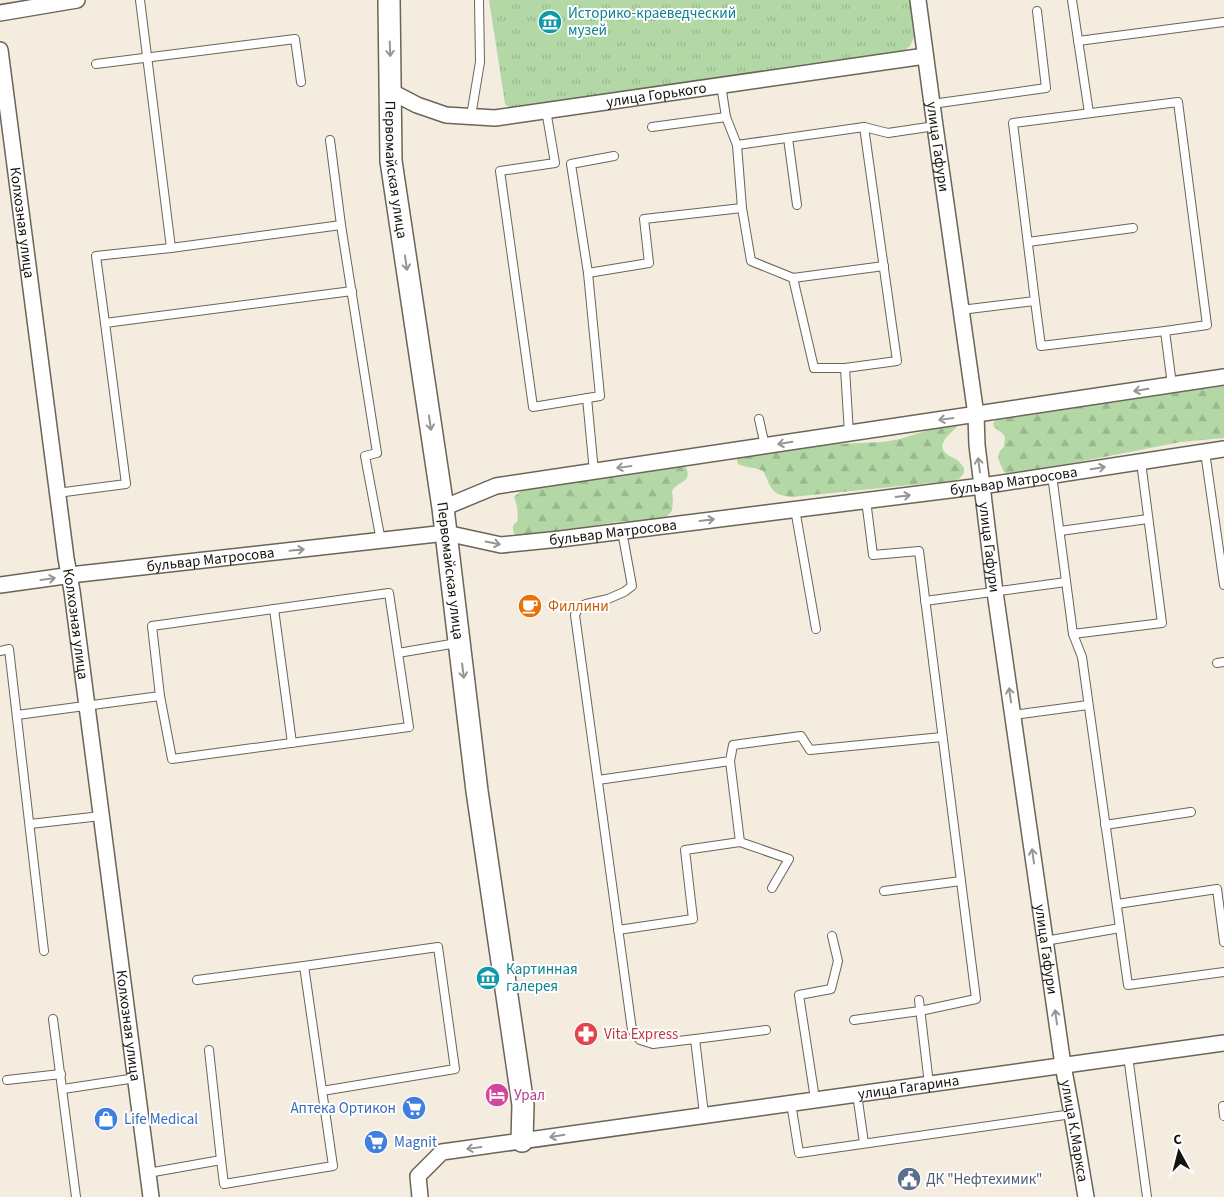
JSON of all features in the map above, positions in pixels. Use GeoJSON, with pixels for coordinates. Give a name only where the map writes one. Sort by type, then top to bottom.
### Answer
{"type":"FeatureCollection","features":[{"type":"Feature","properties":{"kind":"street"},"geometry":{"type":"LineString","coordinates":[[0,13],[77,0]]}},
{"type":"Feature","properties":{"kind":"street","name":"Первомайская улица"},"geometry":{"type":"LineString","coordinates":[[389,0],[392,161],[446,533],[477,791],[523,1105],[522,1141]]}},
{"type":"Feature","properties":{"kind":"street","name":"улица Гафури"},"geometry":{"type":"LineString","coordinates":[[918,0],[976,415],[977,445],[995,592],[1063,1065]]}},
{"type":"Feature","properties":{"kind":"street","name":"Колхозная улица"},"geometry":{"type":"LineString","coordinates":[[0,50],[151,1197]]}},
{"type":"Feature","properties":{"kind":"street","name":"улица Горького"},"geometry":{"type":"LineString","coordinates":[[392,92],[417,106],[446,115],[495,118],[925,56]]}},
{"type":"Feature","properties":{"kind":"street"},"geometry":{"type":"LineString","coordinates":[[442,508],[496,486],[1224,378]]}},
{"type":"Feature","properties":{"kind":"street","name":"бульвар Матросова"},"geometry":{"type":"LineString","coordinates":[[0,585],[446,533],[501,545],[982,486],[1224,449]]}},
{"type":"Feature","properties":{"kind":"street","name":"улица Гагарина"},"geometry":{"type":"LineString","coordinates":[[420,1197],[418,1176],[442,1152],[1224,1043]]}},
{"type":"Feature","properties":{"kind":"street","name":"улица К.Маркса"},"geometry":{"type":"LineString","coordinates":[[1063,1065],[1086,1197]]}},
{"type":"Feature","properties":{"kind":"lane"},"geometry":{"type":"LineString","coordinates":[[140,0],[171,248]]}},
{"type":"Feature","properties":{"kind":"lane"},"geometry":{"type":"LineString","coordinates":[[471,116],[480,62],[479,0]]}},
{"type":"Feature","properties":{"kind":"lane"},"geometry":{"type":"LineString","coordinates":[[1072,0],[1089,113]]}},
{"type":"Feature","properties":{"kind":"lane"},"geometry":{"type":"LineString","coordinates":[[932,104],[1046,88],[1037,11]]}},
{"type":"Feature","properties":{"kind":"lane"},"geometry":{"type":"LineString","coordinates":[[1078,41],[1224,22]]}},
{"type":"Feature","properties":{"kind":"lane"},"geometry":{"type":"LineString","coordinates":[[96,64],[295,39],[301,82]]}},
{"type":"Feature","properties":{"kind":"lane"},"geometry":{"type":"LineString","coordinates":[[721,85],[726,117],[737,145],[742,208],[751,261],[793,278],[884,266]]}},
{"type":"Feature","properties":{"kind":"lane"},"geometry":{"type":"LineString","coordinates":[[1178,102],[1207,325],[1041,346],[1013,123],[1089,113],[1178,102]]}},
{"type":"Feature","properties":{"kind":"lane"},"geometry":{"type":"LineString","coordinates":[[546,110],[555,163]]}},
{"type":"Feature","properties":{"kind":"lane"},"geometry":{"type":"LineString","coordinates":[[652,127],[726,117]]}},
{"type":"Feature","properties":{"kind":"lane"},"geometry":{"type":"LineString","coordinates":[[737,145],[864,127],[888,133],[935,126]]}},
{"type":"Feature","properties":{"kind":"lane"},"geometry":{"type":"LineString","coordinates":[[793,278],[814,368],[845,368],[897,360],[864,127]]}},
{"type":"Feature","properties":{"kind":"lane"},"geometry":{"type":"LineString","coordinates":[[788,138],[797,205]]}},
{"type":"Feature","properties":{"kind":"lane"},"geometry":{"type":"LineString","coordinates":[[330,140],[377,453],[365,456],[381,541]]}},
{"type":"Feature","properties":{"kind":"lane"},"geometry":{"type":"LineString","coordinates":[[570,164],[588,273],[600,396],[533,407],[500,171],[555,163],[570,164],[614,156]]}},
{"type":"Feature","properties":{"kind":"lane"},"geometry":{"type":"LineString","coordinates":[[588,273],[649,263],[644,219],[742,208]]}},
{"type":"Feature","properties":{"kind":"lane"},"geometry":{"type":"LineString","coordinates":[[57,493],[126,484],[96,256],[342,225]]}},
{"type":"Feature","properties":{"kind":"lane"},"geometry":{"type":"LineString","coordinates":[[1028,242],[1133,228]]}},
{"type":"Feature","properties":{"kind":"lane"},"geometry":{"type":"LineString","coordinates":[[105,324],[352,291]]}},
{"type":"Feature","properties":{"kind":"lane"},"geometry":{"type":"LineString","coordinates":[[961,310],[1035,301]]}},
{"type":"Feature","properties":{"kind":"lane"},"geometry":{"type":"LineString","coordinates":[[1165,330],[1172,385]]}},
{"type":"Feature","properties":{"kind":"lane"},"geometry":{"type":"LineString","coordinates":[[845,368],[849,434]]}},
{"type":"Feature","properties":{"kind":"lane"},"geometry":{"type":"LineString","coordinates":[[587,398],[594,472]]}},
{"type":"Feature","properties":{"kind":"lane"},"geometry":{"type":"LineString","coordinates":[[759,418],[765,446]]}},
{"type":"Feature","properties":{"kind":"lane"},"geometry":{"type":"LineString","coordinates":[[1205,452],[1224,585]]}},
{"type":"Feature","properties":{"kind":"lane"},"geometry":{"type":"LineString","coordinates":[[1073,634],[1162,623],[1141,462]]}},
{"type":"Feature","properties":{"kind":"lane"},"geometry":{"type":"LineString","coordinates":[[1052,475],[1073,634],[1082,656],[1128,985],[1224,972]]}},
{"type":"Feature","properties":{"kind":"lane"},"geometry":{"type":"LineString","coordinates":[[854,1020],[920,1011],[976,999],[919,551],[873,555],[866,500]]}},
{"type":"Feature","properties":{"kind":"lane"},"geometry":{"type":"LineString","coordinates":[[795,509],[816,629]]}},
{"type":"Feature","properties":{"kind":"lane"},"geometry":{"type":"LineString","coordinates":[[1060,531],[1148,519]]}},
{"type":"Feature","properties":{"kind":"lane"},"geometry":{"type":"LineString","coordinates":[[622,531],[632,586],[608,599],[578,607],[575,615],[632,1030],[640,1040],[653,1044],[766,1030]]}},
{"type":"Feature","properties":{"kind":"lane"},"geometry":{"type":"LineString","coordinates":[[925,601],[1066,582]]}},
{"type":"Feature","properties":{"kind":"lane"},"geometry":{"type":"LineString","coordinates":[[389,593],[408,727],[172,759],[160,696],[152,626],[274,609],[389,593]]}},
{"type":"Feature","properties":{"kind":"lane"},"geometry":{"type":"LineString","coordinates":[[274,609],[292,743]]}},
{"type":"Feature","properties":{"kind":"lane"},"geometry":{"type":"LineString","coordinates":[[398,653],[459,643]]}},
{"type":"Feature","properties":{"kind":"lane"},"geometry":{"type":"LineString","coordinates":[[0,650],[9,649],[44,951]]}},
{"type":"Feature","properties":{"kind":"lane"},"geometry":{"type":"LineString","coordinates":[[17,716],[160,696]]}},
{"type":"Feature","properties":{"kind":"lane"},"geometry":{"type":"LineString","coordinates":[[1013,716],[1088,705]]}},
{"type":"Feature","properties":{"kind":"lane"},"geometry":{"type":"LineString","coordinates":[[740,842],[730,760],[733,746],[800,736],[810,750],[942,737]]}},
{"type":"Feature","properties":{"kind":"lane"},"geometry":{"type":"LineString","coordinates":[[598,780],[730,760]]}},
{"type":"Feature","properties":{"kind":"lane"},"geometry":{"type":"LineString","coordinates":[[1105,825],[1191,812]]}},
{"type":"Feature","properties":{"kind":"lane"},"geometry":{"type":"LineString","coordinates":[[30,824],[101,816]]}},
{"type":"Feature","properties":{"kind":"lane"},"geometry":{"type":"LineString","coordinates":[[618,930],[693,919],[685,850],[740,842],[789,859],[772,888]]}},
{"type":"Feature","properties":{"kind":"lane"},"geometry":{"type":"LineString","coordinates":[[884,891],[961,881]]}},
{"type":"Feature","properties":{"kind":"lane"},"geometry":{"type":"LineString","coordinates":[[1117,904],[1217,890],[1224,942]]}},
{"type":"Feature","properties":{"kind":"lane"},"geometry":{"type":"LineString","coordinates":[[1045,941],[1120,928]]}},
{"type":"Feature","properties":{"kind":"lane"},"geometry":{"type":"LineString","coordinates":[[815,1099],[799,995],[831,989],[838,961],[832,936]]}},
{"type":"Feature","properties":{"kind":"lane"},"geometry":{"type":"LineString","coordinates":[[196,980],[438,947],[455,1070],[322,1091]]}},
{"type":"Feature","properties":{"kind":"lane"},"geometry":{"type":"LineString","coordinates":[[209,1050],[224,1184],[333,1166],[304,966]]}},
{"type":"Feature","properties":{"kind":"lane"},"geometry":{"type":"LineString","coordinates":[[919,1000],[929,1084]]}},
{"type":"Feature","properties":{"kind":"lane"},"geometry":{"type":"LineString","coordinates":[[53,1018],[76,1197]]}},
{"type":"Feature","properties":{"kind":"lane"},"geometry":{"type":"LineString","coordinates":[[695,1040],[704,1114]]}},
{"type":"Feature","properties":{"kind":"lane"},"geometry":{"type":"LineString","coordinates":[[1128,1056],[1147,1197]]}},
{"type":"Feature","properties":{"kind":"lane"},"geometry":{"type":"LineString","coordinates":[[7,1080],[61,1074]]}},
{"type":"Feature","properties":{"kind":"lane"},"geometry":{"type":"LineString","coordinates":[[63,1089],[136,1078]]}},
{"type":"Feature","properties":{"kind":"lane"},"geometry":{"type":"LineString","coordinates":[[856,1094],[864,1143]]}},
{"type":"Feature","properties":{"kind":"lane"},"geometry":{"type":"LineString","coordinates":[[791,1103],[799,1153],[1072,1114]]}},
{"type":"Feature","properties":{"kind":"lane"},"geometry":{"type":"LineString","coordinates":[[1223,1106],[1224,1116]]}},
{"type":"Feature","properties":{"kind":"lane"},"geometry":{"type":"LineString","coordinates":[[148,1173],[221,1160]]}},
{"type":"Feature","properties":{"kind":"green space"},"geometry":{"type":"Polygon","coordinates":[[[489,0],[910,0],[914,37],[910,46],[901,53],[512,110],[505,104],[489,0]]]}},
{"type":"Feature","properties":{"kind":"green space"},"geometry":{"type":"Polygon","coordinates":[[[1224,386],[1224,438],[1181,442],[1011,475],[1004,472],[1000,462],[999,453],[1004,447],[1005,437],[994,427],[993,423],[1000,417],[1140,395],[1224,386]]]}},
{"type":"Feature","properties":{"kind":"green space"},"geometry":{"type":"Polygon","coordinates":[[[947,424],[958,425],[944,441],[942,448],[964,468],[964,473],[959,479],[951,481],[792,497],[779,494],[773,490],[763,471],[738,464],[736,456],[815,445],[883,442],[900,439],[947,424]]]}},
{"type":"Feature","properties":{"kind":"green space"},"geometry":{"type":"Polygon","coordinates":[[[679,466],[686,467],[687,476],[672,491],[672,511],[664,519],[617,522],[530,536],[519,536],[514,533],[513,526],[518,521],[514,497],[522,490],[590,478],[679,466]]]}},
{"type":"Feature","properties":{"kind":"place","name":"Историко-краеведческий музей"},"geometry":{"type":"Point","coordinates":[550,22]}},
{"type":"Feature","properties":{"kind":"place","name":"Филлини"},"geometry":{"type":"Point","coordinates":[530,606]}},
{"type":"Feature","properties":{"kind":"place","name":"Картинная галерея"},"geometry":{"type":"Point","coordinates":[488,978]}},
{"type":"Feature","properties":{"kind":"place","name":"Vita Express"},"geometry":{"type":"Point","coordinates":[586,1034]}},
{"type":"Feature","properties":{"kind":"place","name":"Урал"},"geometry":{"type":"Point","coordinates":[497,1095]}},
{"type":"Feature","properties":{"kind":"place","name":"Аптека Ортикон"},"geometry":{"type":"Point","coordinates":[414,1108]}},
{"type":"Feature","properties":{"kind":"place","name":"Life Medical"},"geometry":{"type":"Point","coordinates":[106,1119]}},
{"type":"Feature","properties":{"kind":"place","name":"Magnit"},"geometry":{"type":"Point","coordinates":[376,1142]}},
{"type":"Feature","properties":{"kind":"place","name":"ДК \"Нефтехимик\""},"geometry":{"type":"Point","coordinates":[909,1179]}}]}
